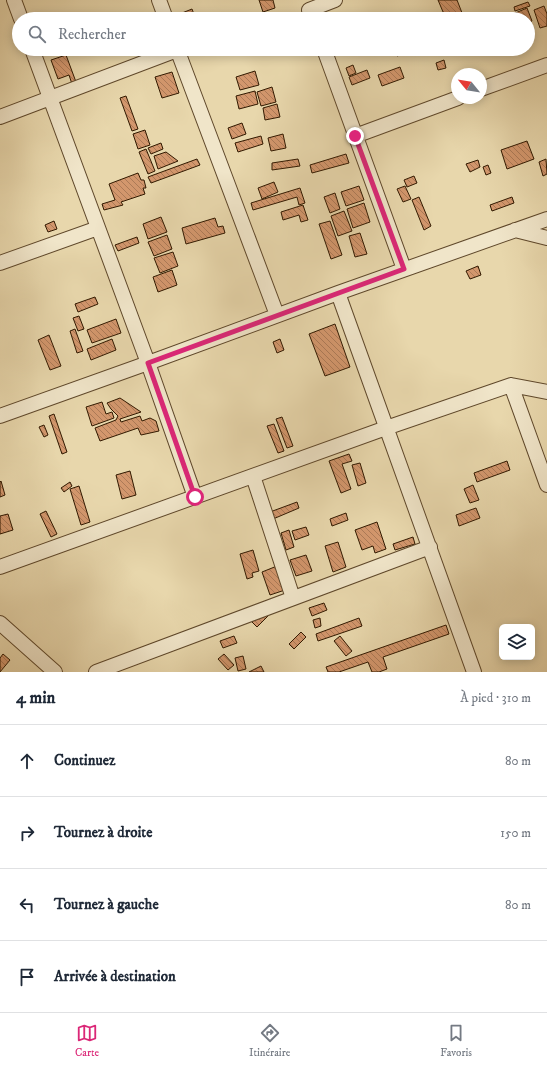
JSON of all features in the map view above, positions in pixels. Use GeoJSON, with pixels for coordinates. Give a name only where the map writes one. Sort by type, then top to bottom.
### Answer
{"type":"FeatureCollection","features":[{"type":"Feature","properties":{"kind":"street"},"geometry":{"type":"LineString","coordinates":[[14,0],[18,12]]}},
{"type":"Feature","properties":{"kind":"street"},"geometry":{"type":"LineString","coordinates":[[158,0],[163,12]]}},
{"type":"Feature","properties":{"kind":"street"},"geometry":{"type":"LineString","coordinates":[[309,10],[336,0]]}},
{"type":"Feature","properties":{"kind":"street"},"geometry":{"type":"LineString","coordinates":[[35,56],[148,363],[195,497]]}},
{"type":"Feature","properties":{"kind":"street"},"geometry":{"type":"LineString","coordinates":[[0,117],[161,56]]}},
{"type":"Feature","properties":{"kind":"street"},"geometry":{"type":"LineString","coordinates":[[179,56],[277,315]]}},
{"type":"Feature","properties":{"kind":"street"},"geometry":{"type":"LineString","coordinates":[[326,56],[404,269]]}},
{"type":"Feature","properties":{"kind":"street"},"geometry":{"type":"LineString","coordinates":[[487,87],[547,65]]}},
{"type":"Feature","properties":{"kind":"street"},"geometry":{"type":"LineString","coordinates":[[355,136],[451,101]]}},
{"type":"Feature","properties":{"kind":"street"},"geometry":{"type":"LineString","coordinates":[[0,416],[148,363],[338,292],[547,219]]}},
{"type":"Feature","properties":{"kind":"street"},"geometry":{"type":"LineString","coordinates":[[0,263],[98,228]]}},
{"type":"Feature","properties":{"kind":"street"},"geometry":{"type":"LineString","coordinates":[[516,230],[547,238]]}},
{"type":"Feature","properties":{"kind":"street"},"geometry":{"type":"LineString","coordinates":[[338,292],[474,672]]}},
{"type":"Feature","properties":{"kind":"street"},"geometry":{"type":"LineString","coordinates":[[511,385],[547,485]]}},
{"type":"Feature","properties":{"kind":"street"},"geometry":{"type":"LineString","coordinates":[[0,567],[386,428],[511,385],[547,392]]}},
{"type":"Feature","properties":{"kind":"street"},"geometry":{"type":"LineString","coordinates":[[253,476],[293,598]]}},
{"type":"Feature","properties":{"kind":"street"},"geometry":{"type":"LineString","coordinates":[[96,672],[430,547]]}},
{"type":"Feature","properties":{"kind":"street"},"geometry":{"type":"LineString","coordinates":[[0,623],[55,672]]}},
{"type":"Feature","properties":{"kind":"building"},"geometry":{"type":"Polygon","coordinates":[[[259,0],[273,0],[275,8],[263,12],[259,0]]]}},
{"type":"Feature","properties":{"kind":"building"},"geometry":{"type":"Polygon","coordinates":[[[438,0],[457,0],[462,12],[443,12],[438,0]]]}},
{"type":"Feature","properties":{"kind":"building"},"geometry":{"type":"Polygon","coordinates":[[[528,2],[530,6],[515,11],[514,7],[528,2]]]}},
{"type":"Feature","properties":{"kind":"building"},"geometry":{"type":"Polygon","coordinates":[[[544,6],[547,14],[547,26],[540,28],[534,10],[544,6]]]}},
{"type":"Feature","properties":{"kind":"building"},"geometry":{"type":"Polygon","coordinates":[[[527,8],[529,12],[518,12],[527,8]]]}},
{"type":"Feature","properties":{"kind":"building"},"geometry":{"type":"Polygon","coordinates":[[[192,9],[193,12],[184,12],[192,9]]]}},
{"type":"Feature","properties":{"kind":"building"},"geometry":{"type":"Polygon","coordinates":[[[66,56],[76,82],[72,84],[69,75],[58,79],[51,60],[66,56]]]}},
{"type":"Feature","properties":{"kind":"building"},"geometry":{"type":"Polygon","coordinates":[[[444,60],[446,68],[438,70],[436,63],[444,60]]]}},
{"type":"Feature","properties":{"kind":"building"},"geometry":{"type":"Polygon","coordinates":[[[353,65],[356,73],[349,76],[346,68],[353,65]]]}},
{"type":"Feature","properties":{"kind":"building"},"geometry":{"type":"Polygon","coordinates":[[[400,67],[404,78],[382,86],[378,75],[400,67]]]}},
{"type":"Feature","properties":{"kind":"building"},"geometry":{"type":"Polygon","coordinates":[[[367,70],[370,78],[352,85],[349,77],[367,70]]]}},
{"type":"Feature","properties":{"kind":"building"},"geometry":{"type":"Polygon","coordinates":[[[255,71],[259,85],[240,90],[236,77],[255,71]]]}},
{"type":"Feature","properties":{"kind":"building"},"geometry":{"type":"Polygon","coordinates":[[[172,72],[179,93],[162,98],[155,77],[172,72]]]}},
{"type":"Feature","properties":{"kind":"building"},"geometry":{"type":"Polygon","coordinates":[[[272,87],[276,102],[261,106],[257,92],[272,87]]]}},
{"type":"Feature","properties":{"kind":"building"},"geometry":{"type":"Polygon","coordinates":[[[255,91],[258,104],[239,109],[236,96],[255,91]]]}},
{"type":"Feature","properties":{"kind":"building"},"geometry":{"type":"Polygon","coordinates":[[[126,96],[138,129],[132,131],[120,98],[126,96]]]}},
{"type":"Feature","properties":{"kind":"building"},"geometry":{"type":"Polygon","coordinates":[[[277,104],[280,117],[265,120],[263,108],[277,104]]]}},
{"type":"Feature","properties":{"kind":"building"},"geometry":{"type":"Polygon","coordinates":[[[242,123],[246,134],[232,139],[228,128],[242,123]]]}},
{"type":"Feature","properties":{"kind":"building"},"geometry":{"type":"Polygon","coordinates":[[[145,130],[150,145],[138,149],[133,134],[145,130]]]}},
{"type":"Feature","properties":{"kind":"building"},"geometry":{"type":"Polygon","coordinates":[[[283,134],[286,148],[271,151],[268,138],[283,134]]]}},
{"type":"Feature","properties":{"kind":"building"},"geometry":{"type":"Polygon","coordinates":[[[261,136],[263,144],[238,152],[235,143],[261,136]]]}},
{"type":"Feature","properties":{"kind":"building"},"geometry":{"type":"Polygon","coordinates":[[[527,141],[534,159],[507,169],[501,150],[527,141]]]}},
{"type":"Feature","properties":{"kind":"building"},"geometry":{"type":"Polygon","coordinates":[[[161,143],[163,149],[151,154],[148,148],[161,143]]]}},
{"type":"Feature","properties":{"kind":"building"},"geometry":{"type":"Polygon","coordinates":[[[146,149],[155,171],[148,174],[139,152],[146,149]]]}},
{"type":"Feature","properties":{"kind":"building"},"geometry":{"type":"Polygon","coordinates":[[[166,152],[178,161],[158,169],[154,156],[166,152]]]}},
{"type":"Feature","properties":{"kind":"building"},"geometry":{"type":"Polygon","coordinates":[[[346,154],[349,163],[312,173],[310,165],[346,154]]]}},
{"type":"Feature","properties":{"kind":"building"},"geometry":{"type":"Polygon","coordinates":[[[197,159],[200,165],[151,183],[148,177],[197,159]]]}},
{"type":"Feature","properties":{"kind":"building"},"geometry":{"type":"Polygon","coordinates":[[[298,159],[300,166],[272,170],[272,163],[298,159]]]}},
{"type":"Feature","properties":{"kind":"building"},"geometry":{"type":"Polygon","coordinates":[[[546,159],[547,174],[543,176],[539,162],[546,159]]]}},
{"type":"Feature","properties":{"kind":"building"},"geometry":{"type":"Polygon","coordinates":[[[478,160],[480,167],[470,172],[466,164],[478,160]]]}},
{"type":"Feature","properties":{"kind":"building"},"geometry":{"type":"Polygon","coordinates":[[[488,165],[491,173],[486,175],[483,167],[488,165]]]}},
{"type":"Feature","properties":{"kind":"building"},"geometry":{"type":"Polygon","coordinates":[[[138,173],[141,180],[144,180],[146,188],[143,188],[145,194],[121,202],[123,205],[104,210],[102,204],[115,200],[109,184],[138,173]]]}},
{"type":"Feature","properties":{"kind":"building"},"geometry":{"type":"Polygon","coordinates":[[[414,176],[417,183],[407,187],[404,180],[414,176]]]}},
{"type":"Feature","properties":{"kind":"building"},"geometry":{"type":"Polygon","coordinates":[[[274,182],[278,192],[262,199],[258,188],[274,182]]]}},
{"type":"Feature","properties":{"kind":"building"},"geometry":{"type":"Polygon","coordinates":[[[359,186],[364,200],[346,206],[341,192],[359,186]]]}},
{"type":"Feature","properties":{"kind":"building"},"geometry":{"type":"Polygon","coordinates":[[[405,186],[411,199],[403,202],[397,189],[405,186]]]}},
{"type":"Feature","properties":{"kind":"building"},"geometry":{"type":"Polygon","coordinates":[[[300,188],[305,203],[299,205],[297,197],[253,210],[251,203],[300,188]]]}},
{"type":"Feature","properties":{"kind":"building"},"geometry":{"type":"Polygon","coordinates":[[[335,193],[340,209],[330,213],[324,197],[335,193]]]}},
{"type":"Feature","properties":{"kind":"building"},"geometry":{"type":"Polygon","coordinates":[[[419,197],[431,226],[424,230],[412,200],[419,197]]]}},
{"type":"Feature","properties":{"kind":"building"},"geometry":{"type":"Polygon","coordinates":[[[512,197],[514,203],[492,211],[490,205],[512,197]]]}},
{"type":"Feature","properties":{"kind":"building"},"geometry":{"type":"Polygon","coordinates":[[[364,203],[370,222],[353,228],[347,209],[364,203]]]}},
{"type":"Feature","properties":{"kind":"building"},"geometry":{"type":"Polygon","coordinates":[[[303,205],[308,220],[301,222],[299,215],[283,220],[281,212],[303,205]]]}},
{"type":"Feature","properties":{"kind":"building"},"geometry":{"type":"Polygon","coordinates":[[[344,211],[352,231],[338,236],[331,216],[344,211]]]}},
{"type":"Feature","properties":{"kind":"building"},"geometry":{"type":"Polygon","coordinates":[[[161,217],[167,232],[148,239],[143,224],[161,217]]]}},
{"type":"Feature","properties":{"kind":"building"},"geometry":{"type":"Polygon","coordinates":[[[215,218],[218,227],[223,226],[225,233],[186,244],[182,228],[215,218]]]}},
{"type":"Feature","properties":{"kind":"building"},"geometry":{"type":"Polygon","coordinates":[[[54,221],[57,229],[48,232],[45,225],[54,221]]]}},
{"type":"Feature","properties":{"kind":"building"},"geometry":{"type":"Polygon","coordinates":[[[330,221],[342,255],[331,259],[319,224],[330,221]]]}},
{"type":"Feature","properties":{"kind":"building"},"geometry":{"type":"Polygon","coordinates":[[[360,233],[367,254],[355,257],[349,236],[360,233]]]}},
{"type":"Feature","properties":{"kind":"building"},"geometry":{"type":"Polygon","coordinates":[[[167,235],[172,249],[154,256],[148,242],[167,235]]]}},
{"type":"Feature","properties":{"kind":"building"},"geometry":{"type":"Polygon","coordinates":[[[137,237],[139,243],[118,251],[115,245],[137,237]]]}},
{"type":"Feature","properties":{"kind":"building"},"geometry":{"type":"Polygon","coordinates":[[[173,252],[178,266],[160,273],[154,258],[173,252]]]}},
{"type":"Feature","properties":{"kind":"building"},"geometry":{"type":"Polygon","coordinates":[[[478,266],[481,275],[470,279],[466,271],[478,266]]]}},
{"type":"Feature","properties":{"kind":"building"},"geometry":{"type":"Polygon","coordinates":[[[172,270],[177,285],[158,292],[153,277],[172,270]]]}},
{"type":"Feature","properties":{"kind":"building"},"geometry":{"type":"Polygon","coordinates":[[[95,297],[98,304],[78,312],[75,304],[95,297]]]}},
{"type":"Feature","properties":{"kind":"building"},"geometry":{"type":"Polygon","coordinates":[[[79,316],[84,329],[78,331],[73,318],[79,316]]]}},
{"type":"Feature","properties":{"kind":"building"},"geometry":{"type":"Polygon","coordinates":[[[116,319],[121,333],[92,343],[87,330],[116,319]]]}},
{"type":"Feature","properties":{"kind":"building"},"geometry":{"type":"Polygon","coordinates":[[[335,324],[350,367],[325,376],[309,334],[335,324]]]}},
{"type":"Feature","properties":{"kind":"building"},"geometry":{"type":"Polygon","coordinates":[[[75,329],[83,351],[77,353],[70,331],[75,329]]]}},
{"type":"Feature","properties":{"kind":"building"},"geometry":{"type":"Polygon","coordinates":[[[49,335],[61,366],[50,370],[38,340],[49,335]]]}},
{"type":"Feature","properties":{"kind":"building"},"geometry":{"type":"Polygon","coordinates":[[[112,339],[116,350],[91,360],[87,349],[112,339]]]}},
{"type":"Feature","properties":{"kind":"building"},"geometry":{"type":"Polygon","coordinates":[[[280,339],[284,350],[277,353],[273,342],[280,339]]]}},
{"type":"Feature","properties":{"kind":"building"},"geometry":{"type":"Polygon","coordinates":[[[120,398],[141,412],[120,419],[121,422],[140,416],[142,421],[150,418],[156,421],[159,431],[141,435],[138,428],[100,441],[95,428],[116,420],[118,416],[107,403],[120,398]]]}},
{"type":"Feature","properties":{"kind":"building"},"geometry":{"type":"Polygon","coordinates":[[[102,402],[106,414],[112,412],[114,418],[92,426],[86,407],[102,402]]]}},
{"type":"Feature","properties":{"kind":"building"},"geometry":{"type":"Polygon","coordinates":[[[54,414],[67,452],[62,454],[49,416],[54,414]]]}},
{"type":"Feature","properties":{"kind":"building"},"geometry":{"type":"Polygon","coordinates":[[[282,417],[293,446],[287,448],[276,419],[282,417]]]}},
{"type":"Feature","properties":{"kind":"building"},"geometry":{"type":"Polygon","coordinates":[[[274,424],[284,451],[278,453],[267,426],[274,424]]]}},
{"type":"Feature","properties":{"kind":"building"},"geometry":{"type":"Polygon","coordinates":[[[44,425],[48,435],[44,437],[39,427],[44,425]]]}},
{"type":"Feature","properties":{"kind":"building"},"geometry":{"type":"Polygon","coordinates":[[[349,454],[352,461],[342,464],[351,489],[341,493],[329,461],[349,454]]]}},
{"type":"Feature","properties":{"kind":"building"},"geometry":{"type":"Polygon","coordinates":[[[507,461],[510,470],[477,482],[474,473],[507,461]]]}},
{"type":"Feature","properties":{"kind":"building"},"geometry":{"type":"Polygon","coordinates":[[[360,463],[366,483],[358,486],[352,465],[360,463]]]}},
{"type":"Feature","properties":{"kind":"building"},"geometry":{"type":"Polygon","coordinates":[[[130,471],[136,495],[122,499],[116,475],[130,471]]]}},
{"type":"Feature","properties":{"kind":"building"},"geometry":{"type":"Polygon","coordinates":[[[1,481],[5,495],[0,497],[0,482],[1,481]]]}},
{"type":"Feature","properties":{"kind":"building"},"geometry":{"type":"Polygon","coordinates":[[[70,482],[72,486],[64,492],[61,488],[70,482]]]}},
{"type":"Feature","properties":{"kind":"building"},"geometry":{"type":"Polygon","coordinates":[[[473,485],[479,500],[470,503],[464,489],[473,485]]]}},
{"type":"Feature","properties":{"kind":"building"},"geometry":{"type":"Polygon","coordinates":[[[79,486],[90,522],[81,525],[70,489],[79,486]]]}},
{"type":"Feature","properties":{"kind":"building"},"geometry":{"type":"Polygon","coordinates":[[[297,502],[299,508],[273,519],[270,512],[297,502]]]}},
{"type":"Feature","properties":{"kind":"building"},"geometry":{"type":"Polygon","coordinates":[[[476,508],[480,518],[459,526],[456,515],[476,508]]]}},
{"type":"Feature","properties":{"kind":"building"},"geometry":{"type":"Polygon","coordinates":[[[46,511],[57,534],[51,537],[40,514],[46,511]]]}},
{"type":"Feature","properties":{"kind":"building"},"geometry":{"type":"Polygon","coordinates":[[[346,513],[348,520],[332,526],[330,519],[346,513]]]}},
{"type":"Feature","properties":{"kind":"building"},"geometry":{"type":"Polygon","coordinates":[[[8,514],[13,530],[0,534],[0,516],[8,514]]]}},
{"type":"Feature","properties":{"kind":"building"},"geometry":{"type":"Polygon","coordinates":[[[377,522],[386,549],[375,553],[373,546],[362,550],[355,530],[377,522]]]}},
{"type":"Feature","properties":{"kind":"building"},"geometry":{"type":"Polygon","coordinates":[[[306,527],[309,535],[295,540],[292,531],[306,527]]]}},
{"type":"Feature","properties":{"kind":"building"},"geometry":{"type":"Polygon","coordinates":[[[289,530],[294,547],[286,550],[281,533],[289,530]]]}},
{"type":"Feature","properties":{"kind":"building"},"geometry":{"type":"Polygon","coordinates":[[[413,537],[415,544],[395,550],[393,544],[413,537]]]}},
{"type":"Feature","properties":{"kind":"building"},"geometry":{"type":"Polygon","coordinates":[[[338,542],[346,567],[333,572],[325,546],[338,542]]]}},
{"type":"Feature","properties":{"kind":"building"},"geometry":{"type":"Polygon","coordinates":[[[253,550],[259,571],[252,573],[253,577],[247,579],[240,554],[253,550]]]}},
{"type":"Feature","properties":{"kind":"building"},"geometry":{"type":"Polygon","coordinates":[[[306,555],[312,571],[296,576],[290,560],[306,555]]]}},
{"type":"Feature","properties":{"kind":"building"},"geometry":{"type":"Polygon","coordinates":[[[277,566],[285,590],[270,595],[262,572],[277,566]]]}},
{"type":"Feature","properties":{"kind":"building"},"geometry":{"type":"Polygon","coordinates":[[[324,603],[327,610],[312,616],[309,608],[324,603]]]}},
{"type":"Feature","properties":{"kind":"building"},"geometry":{"type":"Polygon","coordinates":[[[263,611],[268,616],[257,627],[252,622],[263,611]]]}},
{"type":"Feature","properties":{"kind":"building"},"geometry":{"type":"Polygon","coordinates":[[[320,618],[321,626],[315,628],[313,620],[320,618]]]}},
{"type":"Feature","properties":{"kind":"building"},"geometry":{"type":"Polygon","coordinates":[[[359,618],[362,626],[318,641],[316,634],[359,618]]]}},
{"type":"Feature","properties":{"kind":"building"},"geometry":{"type":"Polygon","coordinates":[[[446,625],[449,634],[383,657],[387,669],[379,672],[372,672],[368,662],[339,672],[328,672],[326,667],[446,625]]]}},
{"type":"Feature","properties":{"kind":"building"},"geometry":{"type":"Polygon","coordinates":[[[301,632],[306,637],[294,649],[289,644],[301,632]]]}},
{"type":"Feature","properties":{"kind":"building"},"geometry":{"type":"Polygon","coordinates":[[[234,636],[237,643],[223,648],[220,641],[234,636]]]}},
{"type":"Feature","properties":{"kind":"building"},"geometry":{"type":"Polygon","coordinates":[[[340,636],[352,651],[346,656],[334,641],[340,636]]]}},
{"type":"Feature","properties":{"kind":"building"},"geometry":{"type":"Polygon","coordinates":[[[3,654],[10,660],[0,672],[0,658],[3,654]]]}},
{"type":"Feature","properties":{"kind":"building"},"geometry":{"type":"Polygon","coordinates":[[[224,654],[234,665],[228,670],[218,659],[224,654]]]}},
{"type":"Feature","properties":{"kind":"building"},"geometry":{"type":"Polygon","coordinates":[[[243,656],[246,669],[238,671],[235,658],[243,656]]]}},
{"type":"Feature","properties":{"kind":"building"},"geometry":{"type":"Polygon","coordinates":[[[261,666],[264,672],[249,672],[261,666]]]}},
{"type":"Feature","properties":{"kind":"route"},"geometry":{"type":"LineString","coordinates":[[195,497],[148,363],[404,269],[355,136]]}}]}
